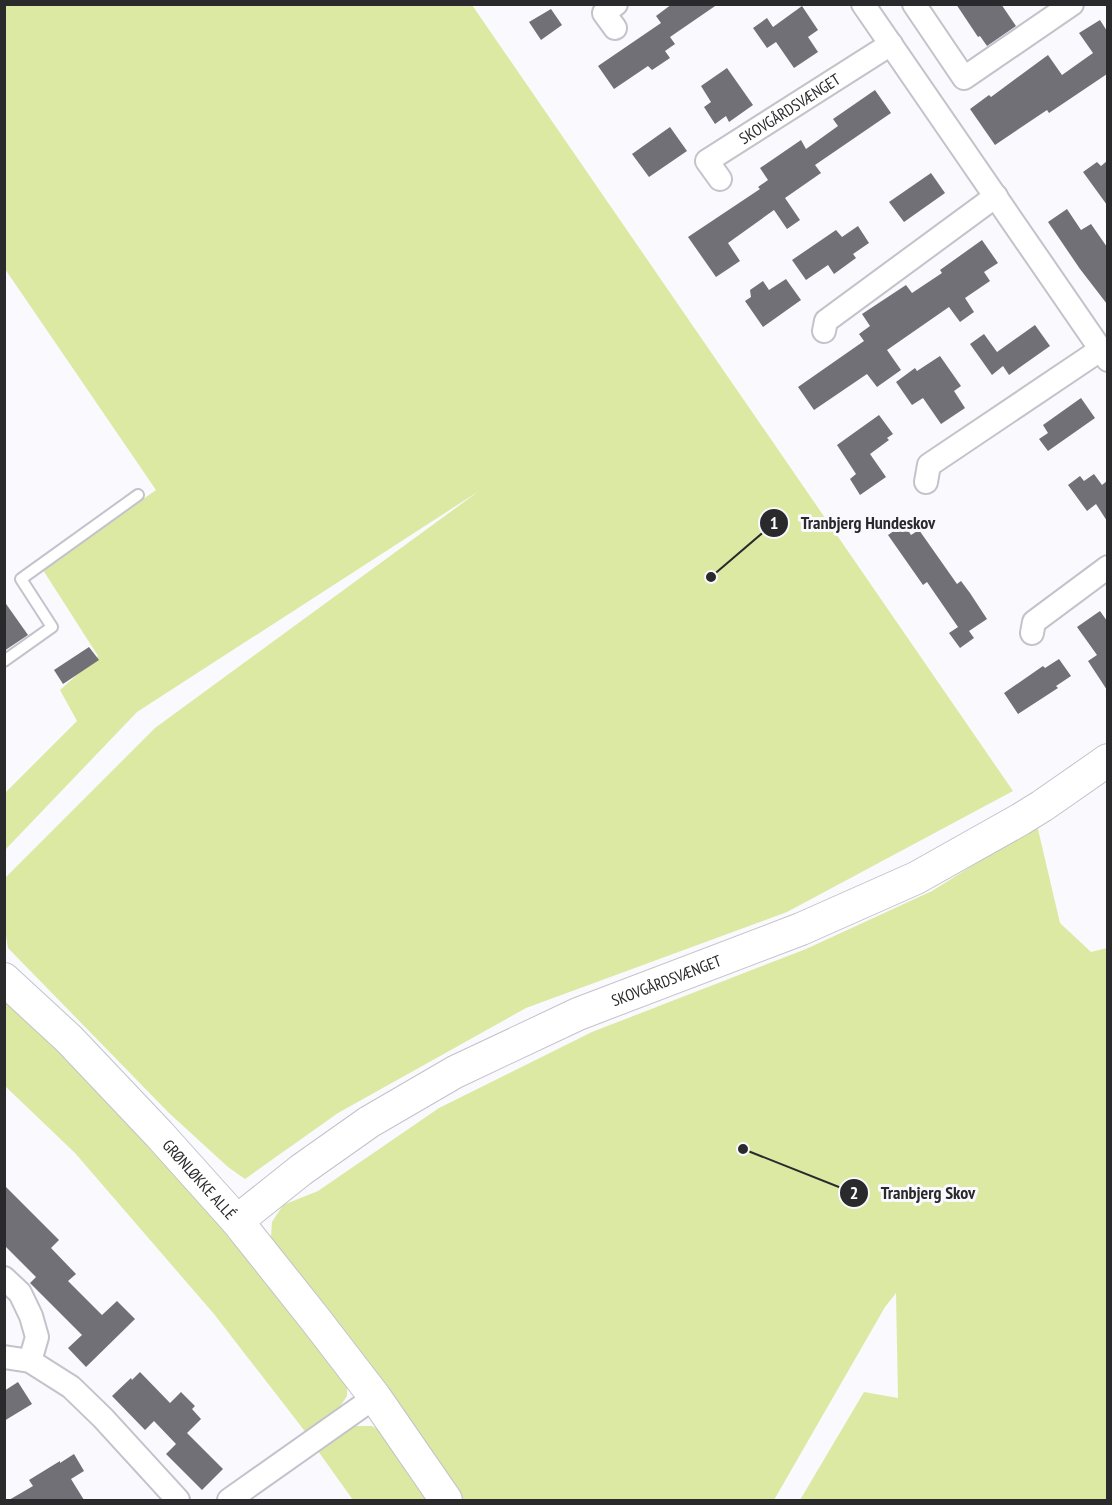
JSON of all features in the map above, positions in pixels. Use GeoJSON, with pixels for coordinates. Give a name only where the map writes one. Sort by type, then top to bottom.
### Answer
{"type":"FeatureCollection","features":[{"type":"Feature","properties":{"kind":"street"},"geometry":{"type":"LineString","coordinates":[[615,28],[604,13],[616,4]]}},
{"type":"Feature","properties":{"kind":"street"},"geometry":{"type":"LineString","coordinates":[[864,4],[1104,355],[929,465],[926,482]]}},
{"type":"Feature","properties":{"kind":"street"},"geometry":{"type":"LineString","coordinates":[[914,4],[964,78],[1069,5]]}},
{"type":"Feature","properties":{"kind":"street","name":"SKOVGÅRDSVÆNGET"},"geometry":{"type":"LineString","coordinates":[[720,179],[707,161],[891,44]]}},
{"type":"Feature","properties":{"kind":"street"},"geometry":{"type":"LineString","coordinates":[[824,331],[826,321],[996,196]]}},
{"type":"Feature","properties":{"kind":"street"},"geometry":{"type":"LineString","coordinates":[[1032,633],[1034,622],[1107,567]]}},
{"type":"Feature","properties":{"kind":"street","name":"SKOVGÅRDSVÆNGET"},"geometry":{"type":"LineString","coordinates":[[237,1221],[301,1170],[369,1122],[455,1072],[578,1014],[801,929],[916,878],[1022,819],[1107,760]]}},
{"type":"Feature","properties":{"kind":"street","name":"GRØNLØKKE ALLÉ"},"geometry":{"type":"LineString","coordinates":[[4,979],[69,1039],[237,1221],[375,1397],[446,1500]]}},
{"type":"Feature","properties":{"kind":"street"},"geometry":{"type":"LineString","coordinates":[[4,1278],[20,1293],[31,1316],[37,1337],[30,1361]]}},
{"type":"Feature","properties":{"kind":"street"},"geometry":{"type":"LineString","coordinates":[[4,1357],[30,1361],[71,1387],[103,1418],[178,1500]]}},
{"type":"Feature","properties":{"kind":"street"},"geometry":{"type":"LineString","coordinates":[[229,1500],[375,1397]]}},
{"type":"Feature","properties":{"kind":"lane"},"geometry":{"type":"LineString","coordinates":[[4,661],[52,627],[21,579],[138,495]]}},
{"type":"Feature","properties":{"kind":"green space"},"geometry":{"type":"Polygon","coordinates":[[[5,5],[472,5],[1013,791],[787,912],[526,1008],[338,1113],[245,1179],[228,1167],[169,1113],[8,948],[4,922],[5,878],[155,728],[479,491],[137,712],[5,850],[5,793],[77,721],[60,690],[98,656],[43,570],[156,490],[5,269],[5,5]]]}},
{"type":"Feature","properties":{"kind":"green space"},"geometry":{"type":"Polygon","coordinates":[[[1037,825],[1060,923],[1091,952],[1107,948],[1107,1500],[800,1500],[864,1392],[898,1398],[896,1293],[885,1307],[774,1500],[461,1500],[271,1237],[272,1222],[283,1205],[318,1191],[439,1108],[592,1032],[806,949],[932,891],[1037,825]]]}},
{"type":"Feature","properties":{"kind":"green space"},"geometry":{"type":"Polygon","coordinates":[[[4,991],[232,1233],[347,1381],[347,1396],[337,1411],[307,1434],[214,1314],[75,1153],[5,1086],[4,991]]]}},
{"type":"Feature","properties":{"kind":"green space"},"geometry":{"type":"Polygon","coordinates":[[[356,1426],[372,1426],[385,1434],[431,1500],[353,1500],[318,1451],[338,1434],[356,1426]]]}},
{"type":"Feature","properties":{"kind":"building"},"geometry":{"type":"Polygon","coordinates":[[[672,4],[718,4],[670,37],[675,44],[665,51],[670,58],[652,70],[648,66],[614,89],[598,66],[661,23],[656,16],[672,4]]]}},
{"type":"Feature","properties":{"kind":"building"},"geometry":{"type":"Polygon","coordinates":[[[956,4],[1001,4],[1016,26],[987,46],[980,36],[978,37],[956,4]]]}},
{"type":"Feature","properties":{"kind":"building"},"geometry":{"type":"Polygon","coordinates":[[[802,6],[818,30],[808,37],[818,52],[794,68],[776,42],[767,48],[753,28],[767,18],[773,27],[802,6]]]}},
{"type":"Feature","properties":{"kind":"building"},"geometry":{"type":"Polygon","coordinates":[[[551,9],[562,25],[541,40],[529,22],[551,9]]]}},
{"type":"Feature","properties":{"kind":"building"},"geometry":{"type":"Polygon","coordinates":[[[1100,20],[1107,31],[1107,74],[1049,113],[1047,110],[995,145],[970,109],[989,95],[991,97],[1048,55],[1062,75],[1093,53],[1079,33],[1100,20]]]}},
{"type":"Feature","properties":{"kind":"building"},"geometry":{"type":"Polygon","coordinates":[[[727,68],[753,105],[729,122],[726,116],[715,124],[704,107],[711,102],[701,86],[727,68]]]}},
{"type":"Feature","properties":{"kind":"building"},"geometry":{"type":"Polygon","coordinates":[[[875,90],[891,113],[815,165],[821,173],[785,198],[800,220],[787,229],[774,210],[728,243],[740,261],[716,277],[688,237],[760,189],[758,187],[768,180],[760,168],[801,140],[806,149],[838,126],[833,119],[875,90]]]}},
{"type":"Feature","properties":{"kind":"building"},"geometry":{"type":"Polygon","coordinates":[[[670,127],[687,151],[649,177],[632,154],[670,127]]]}},
{"type":"Feature","properties":{"kind":"building"},"geometry":{"type":"Polygon","coordinates":[[[1107,161],[1107,205],[1083,172],[1097,162],[1101,166],[1107,161]]]}},
{"type":"Feature","properties":{"kind":"building"},"geometry":{"type":"Polygon","coordinates":[[[931,173],[945,193],[904,222],[889,202],[931,173]]]}},
{"type":"Feature","properties":{"kind":"building"},"geometry":{"type":"Polygon","coordinates":[[[1067,209],[1081,230],[1091,224],[1107,247],[1107,304],[1048,222],[1067,209]]]}},
{"type":"Feature","properties":{"kind":"building"},"geometry":{"type":"Polygon","coordinates":[[[858,226],[869,243],[853,254],[856,258],[834,274],[828,265],[806,280],[792,260],[836,230],[842,237],[858,226]]]}},
{"type":"Feature","properties":{"kind":"building"},"geometry":{"type":"Polygon","coordinates":[[[982,240],[998,263],[984,272],[990,281],[965,298],[974,312],[960,322],[949,307],[887,350],[901,370],[877,387],[867,374],[814,410],[798,387],[864,341],[859,334],[870,326],[862,314],[906,285],[912,293],[942,273],[940,270],[982,240]]]}},
{"type":"Feature","properties":{"kind":"building"},"geometry":{"type":"Polygon","coordinates":[[[786,279],[801,300],[763,327],[745,301],[751,297],[750,290],[763,281],[769,290],[786,279]]]}},
{"type":"Feature","properties":{"kind":"building"},"geometry":{"type":"Polygon","coordinates":[[[1035,325],[1050,346],[1009,375],[1003,366],[992,375],[970,344],[984,334],[997,352],[1035,325]]]}},
{"type":"Feature","properties":{"kind":"building"},"geometry":{"type":"Polygon","coordinates":[[[940,356],[961,386],[954,391],[965,408],[941,424],[923,398],[912,405],[896,382],[915,368],[917,371],[940,356]]]}},
{"type":"Feature","properties":{"kind":"building"},"geometry":{"type":"Polygon","coordinates":[[[1081,398],[1095,418],[1048,451],[1039,439],[1048,433],[1043,425],[1081,398]]]}},
{"type":"Feature","properties":{"kind":"building"},"geometry":{"type":"Polygon","coordinates":[[[879,415],[893,434],[887,438],[889,440],[870,454],[886,477],[860,495],[850,479],[856,474],[837,445],[879,415]]]}},
{"type":"Feature","properties":{"kind":"building"},"geometry":{"type":"Polygon","coordinates":[[[1094,474],[1102,485],[1107,481],[1107,521],[1096,504],[1087,511],[1068,485],[1080,476],[1084,481],[1094,474]]]}},
{"type":"Feature","properties":{"kind":"building"},"geometry":{"type":"Polygon","coordinates":[[[904,524],[911,535],[919,530],[957,584],[961,581],[987,619],[969,631],[974,638],[960,648],[949,633],[958,627],[927,582],[923,585],[888,535],[904,524]]]}},
{"type":"Feature","properties":{"kind":"building"},"geometry":{"type":"Polygon","coordinates":[[[4,601],[28,635],[4,651],[4,601]]]}},
{"type":"Feature","properties":{"kind":"building"},"geometry":{"type":"Polygon","coordinates":[[[1100,611],[1107,621],[1107,690],[1088,661],[1097,655],[1077,627],[1100,611]]]}},
{"type":"Feature","properties":{"kind":"building"},"geometry":{"type":"Polygon","coordinates":[[[89,647],[99,660],[63,684],[54,670],[89,647]]]}},
{"type":"Feature","properties":{"kind":"building"},"geometry":{"type":"Polygon","coordinates":[[[1059,659],[1071,676],[1056,686],[1058,688],[1018,714],[1004,693],[1043,666],[1045,668],[1059,659]]]}},
{"type":"Feature","properties":{"kind":"building"},"geometry":{"type":"Polygon","coordinates":[[[4,1185],[59,1240],[51,1248],[76,1274],[68,1281],[102,1315],[117,1301],[135,1319],[86,1367],[68,1348],[82,1335],[30,1283],[36,1277],[4,1245],[4,1185]]]}},
{"type":"Feature","properties":{"kind":"building"},"geometry":{"type":"Polygon","coordinates":[[[140,1372],[170,1403],[181,1392],[195,1406],[192,1409],[201,1419],[187,1433],[223,1469],[202,1490],[166,1454],[176,1444],[154,1421],[145,1430],[112,1396],[140,1372]]]}},
{"type":"Feature","properties":{"kind":"building"},"geometry":{"type":"Polygon","coordinates":[[[18,1382],[32,1404],[4,1421],[4,1391],[18,1382]]]}},
{"type":"Feature","properties":{"kind":"building"},"geometry":{"type":"Polygon","coordinates":[[[74,1454],[84,1471],[71,1479],[84,1500],[9,1500],[33,1486],[29,1480],[74,1454]]]}},
{"type":"Feature","properties":{"kind":"place","name":"Tranbjerg Hundeskov"},"geometry":{"type":"Point","coordinates":[711,577]}},
{"type":"Feature","properties":{"kind":"place","name":"Tranbjerg Skov"},"geometry":{"type":"Point","coordinates":[743,1149]}}]}
